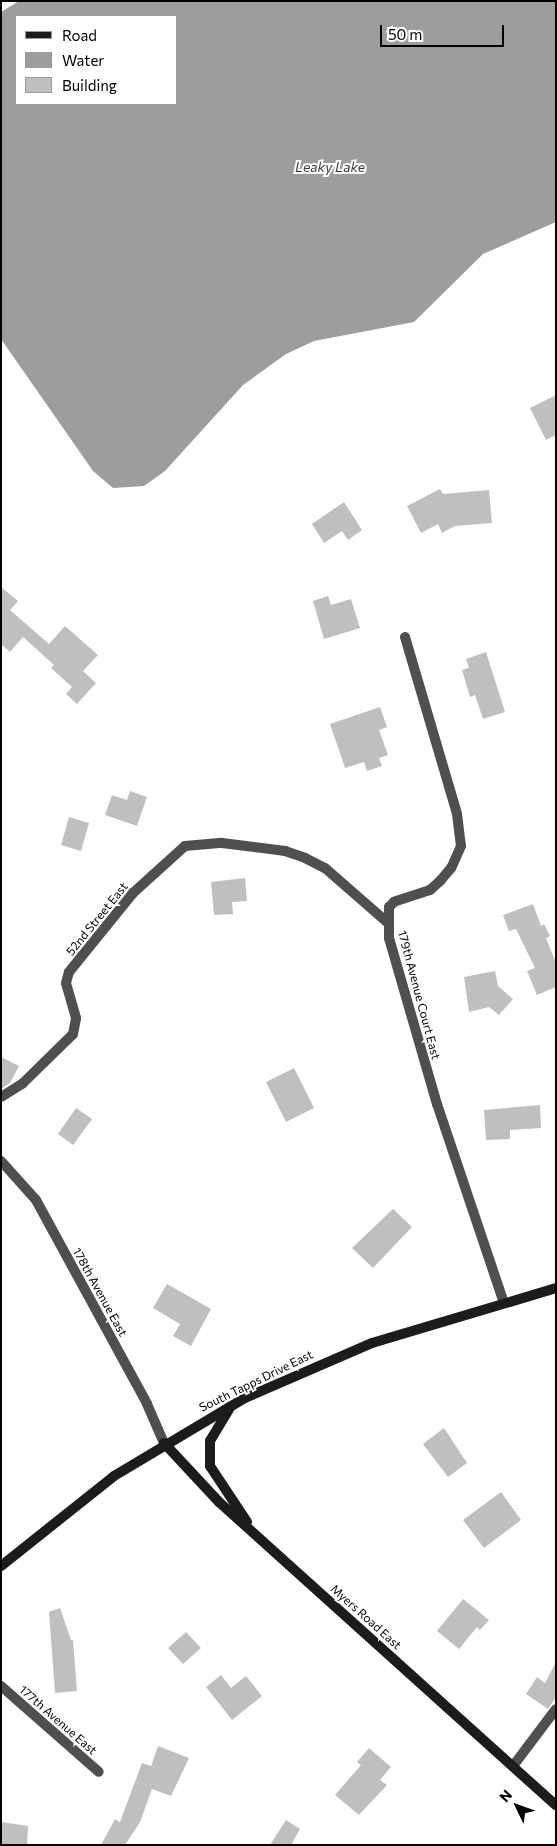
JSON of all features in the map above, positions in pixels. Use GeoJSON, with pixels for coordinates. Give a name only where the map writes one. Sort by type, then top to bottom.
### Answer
{"type":"FeatureCollection","features":[{"type":"Feature","properties":{"kind":"street","name":"179th Avenue Court East"},"geometry":{"type":"LineString","coordinates":[[405,637],[457,814],[461,846],[451,868],[430,890],[394,902],[389,907],[388,923],[408,1007],[504,1303]]}},
{"type":"Feature","properties":{"kind":"street","name":"52nd Street East"},"geometry":{"type":"LineString","coordinates":[[1,1097],[22,1084],[73,1034],[76,1018],[66,983],[69,972],[133,892],[171,856],[185,846],[222,842],[285,851],[305,858],[325,868],[388,923]]}},
{"type":"Feature","properties":{"kind":"street","name":"178th Avenue East"},"geometry":{"type":"LineString","coordinates":[[1,1160],[36,1200],[147,1404],[164,1443]]}},
{"type":"Feature","properties":{"kind":"street","name":"South Tapps Drive East"},"geometry":{"type":"LineString","coordinates":[[1,1566],[76,1503],[164,1443],[231,1405],[372,1343],[556,1288]]}},
{"type":"Feature","properties":{"kind":"street"},"geometry":{"type":"LineString","coordinates":[[231,1405],[210,1441],[210,1466],[255,1534]]}},
{"type":"Feature","properties":{"kind":"street","name":"Myers Road East"},"geometry":{"type":"LineString","coordinates":[[164,1443],[219,1502],[556,1805]]}},
{"type":"Feature","properties":{"kind":"street","name":"177th Avenue East"},"geometry":{"type":"LineString","coordinates":[[1,1686],[99,1772]]}},
{"type":"Feature","properties":{"kind":"street"},"geometry":{"type":"LineString","coordinates":[[513,1766],[556,1709]]}},
{"type":"Feature","properties":{"kind":"water","name":"Leaky Lake"},"geometry":{"type":"Polygon","coordinates":[[[19,1],[556,1],[556,222],[483,254],[414,322],[314,341],[286,354],[243,385],[165,471],[144,486],[113,488],[93,471],[1,339],[1,12],[19,1]]]}},
{"type":"Feature","properties":{"kind":"building"},"geometry":{"type":"Polygon","coordinates":[[[556,395],[556,435],[546,440],[530,408],[556,395]]]}},
{"type":"Feature","properties":{"kind":"building"},"geometry":{"type":"Polygon","coordinates":[[[440,489],[443,494],[489,490],[492,523],[455,526],[442,533],[438,524],[421,533],[407,506],[440,489]]]}},
{"type":"Feature","properties":{"kind":"building"},"geometry":{"type":"Polygon","coordinates":[[[344,502],[362,530],[348,540],[342,531],[324,543],[312,524],[344,502]]]}},
{"type":"Feature","properties":{"kind":"building"},"geometry":{"type":"Polygon","coordinates":[[[1,587],[18,601],[10,610],[49,644],[65,626],[98,655],[83,671],[96,683],[77,704],[66,694],[72,687],[51,668],[54,665],[23,637],[10,652],[1,644],[1,587]]]}},
{"type":"Feature","properties":{"kind":"building"},"geometry":{"type":"Polygon","coordinates":[[[328,596],[331,605],[351,599],[360,628],[324,639],[313,601],[328,596]]]}},
{"type":"Feature","properties":{"kind":"building"},"geometry":{"type":"Polygon","coordinates":[[[486,652],[505,712],[483,719],[475,695],[470,697],[462,670],[469,668],[466,659],[486,652]]]}},
{"type":"Feature","properties":{"kind":"building"},"geometry":{"type":"Polygon","coordinates":[[[380,707],[387,727],[379,730],[388,755],[379,758],[382,766],[367,771],[364,762],[345,768],[330,724],[380,707]]]}},
{"type":"Feature","properties":{"kind":"building"},"geometry":{"type":"Polygon","coordinates":[[[130,791],[147,797],[137,826],[105,815],[112,795],[127,800],[130,791]]]}},
{"type":"Feature","properties":{"kind":"building"},"geometry":{"type":"Polygon","coordinates":[[[69,817],[89,823],[81,851],[61,845],[69,817]]]}},
{"type":"Feature","properties":{"kind":"building"},"geometry":{"type":"Polygon","coordinates":[[[245,878],[247,901],[232,902],[233,914],[214,915],[211,882],[245,878]]]}},
{"type":"Feature","properties":{"kind":"building"},"geometry":{"type":"Polygon","coordinates":[[[533,904],[541,926],[544,924],[550,936],[546,938],[556,963],[556,987],[537,995],[527,971],[535,968],[516,929],[509,931],[503,915],[533,904]]]}},
{"type":"Feature","properties":{"kind":"building"},"geometry":{"type":"Polygon","coordinates":[[[495,971],[498,986],[513,999],[499,1015],[489,1007],[469,1012],[464,977],[495,971]]]}},
{"type":"Feature","properties":{"kind":"building"},"geometry":{"type":"Polygon","coordinates":[[[1,1057],[19,1066],[10,1083],[1,1089],[1,1057]]]}},
{"type":"Feature","properties":{"kind":"building"},"geometry":{"type":"Polygon","coordinates":[[[294,1068],[314,1108],[286,1122],[266,1082],[294,1068]]]}},
{"type":"Feature","properties":{"kind":"building"},"geometry":{"type":"Polygon","coordinates":[[[540,1105],[541,1128],[510,1130],[510,1139],[486,1140],[484,1110],[540,1105]]]}},
{"type":"Feature","properties":{"kind":"building"},"geometry":{"type":"Polygon","coordinates":[[[76,1108],[92,1119],[73,1145],[58,1134],[76,1108]]]}},
{"type":"Feature","properties":{"kind":"building"},"geometry":{"type":"Polygon","coordinates":[[[393,1209],[412,1227],[373,1268],[352,1248],[393,1209]]]}},
{"type":"Feature","properties":{"kind":"building"},"geometry":{"type":"Polygon","coordinates":[[[167,1284],[211,1309],[191,1346],[173,1336],[180,1324],[153,1308],[167,1284]]]}},
{"type":"Feature","properties":{"kind":"building"},"geometry":{"type":"Polygon","coordinates":[[[444,1428],[467,1463],[448,1477],[423,1444],[444,1428]]]}},
{"type":"Feature","properties":{"kind":"building"},"geometry":{"type":"Polygon","coordinates":[[[501,1492],[521,1520],[484,1548],[463,1520],[501,1492]]]}},
{"type":"Feature","properties":{"kind":"building"},"geometry":{"type":"Polygon","coordinates":[[[463,1599],[489,1620],[480,1630],[477,1627],[459,1649],[437,1631],[463,1599]]]}},
{"type":"Feature","properties":{"kind":"building"},"geometry":{"type":"Polygon","coordinates":[[[60,1608],[71,1640],[73,1640],[77,1691],[55,1693],[49,1612],[60,1608]]]}},
{"type":"Feature","properties":{"kind":"building"},"geometry":{"type":"Polygon","coordinates":[[[186,1632],[201,1648],[183,1664],[168,1648],[186,1632]]]}},
{"type":"Feature","properties":{"kind":"building"},"geometry":{"type":"Polygon","coordinates":[[[556,1662],[556,1697],[548,1709],[526,1694],[537,1677],[545,1683],[556,1662]]]}},
{"type":"Feature","properties":{"kind":"building"},"geometry":{"type":"Polygon","coordinates":[[[221,1675],[231,1688],[246,1676],[262,1696],[232,1720],[206,1687],[221,1675]]]}},
{"type":"Feature","properties":{"kind":"building"},"geometry":{"type":"Polygon","coordinates":[[[158,1746],[189,1758],[171,1796],[152,1789],[140,1822],[125,1845],[101,1845],[115,1819],[120,1822],[142,1763],[151,1766],[158,1746]]]}},
{"type":"Feature","properties":{"kind":"building"},"geometry":{"type":"Polygon","coordinates":[[[369,1748],[391,1767],[380,1780],[387,1785],[359,1815],[335,1795],[361,1765],[357,1762],[369,1748]]]}},
{"type":"Feature","properties":{"kind":"building"},"geometry":{"type":"Polygon","coordinates":[[[286,1820],[300,1829],[291,1845],[270,1845],[286,1820]]]}},
{"type":"Feature","properties":{"kind":"building"},"geometry":{"type":"Polygon","coordinates":[[[1,1822],[28,1826],[27,1845],[1,1845],[1,1822]]]}}]}
